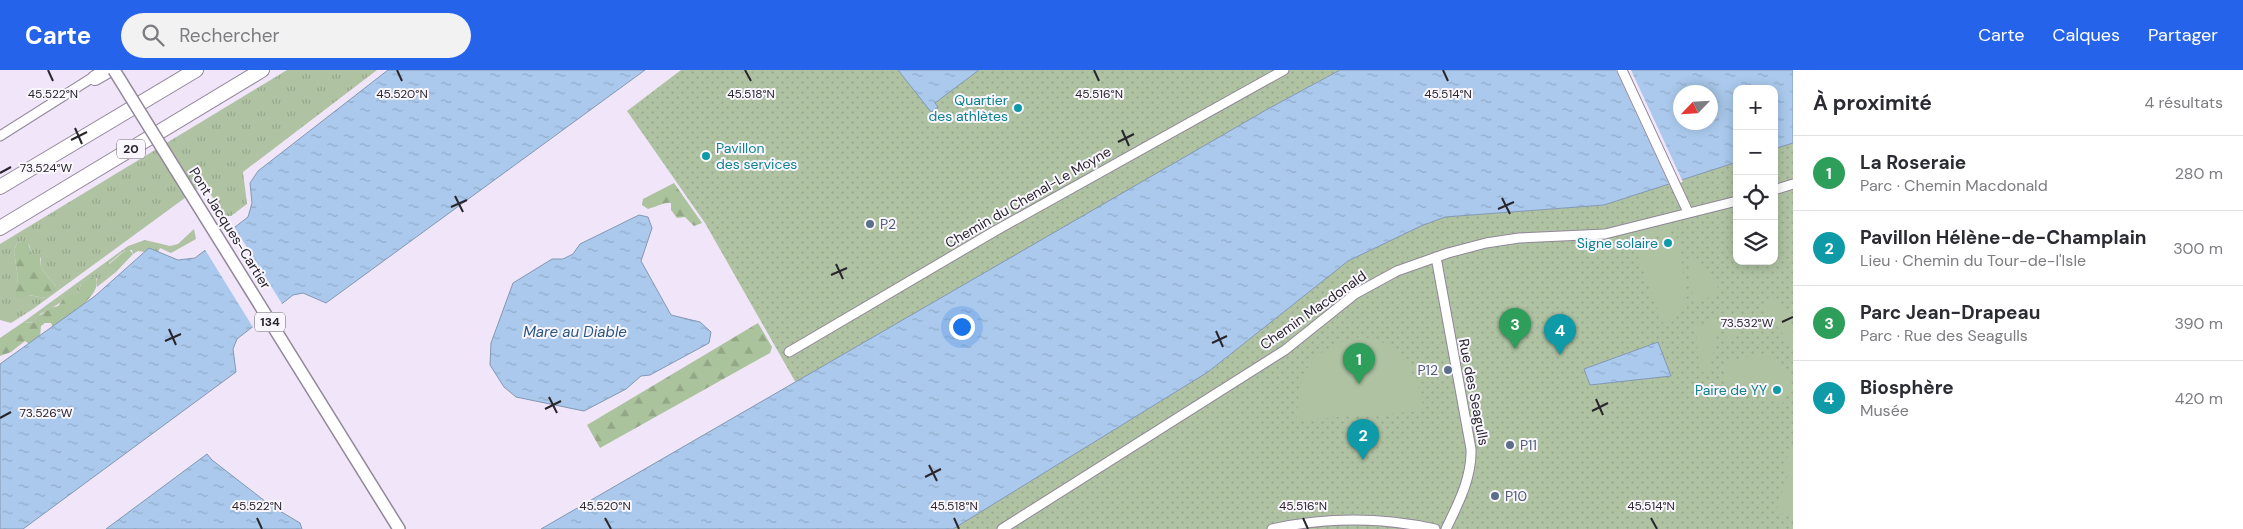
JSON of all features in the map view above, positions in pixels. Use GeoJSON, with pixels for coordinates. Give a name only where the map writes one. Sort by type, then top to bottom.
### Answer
{"type":"FeatureCollection","features":[{"type":"Feature","properties":{"kind":"highway"},"geometry":{"type":"LineString","coordinates":[[98,74],[109,70]]}},
{"type":"Feature","properties":{"kind":"highway","name":"20"},"geometry":{"type":"LineString","coordinates":[[0,187],[196,70]]}},
{"type":"Feature","properties":{"kind":"highway","name":"20"},"geometry":{"type":"LineString","coordinates":[[0,228],[262,70]]}},
{"type":"Feature","properties":{"kind":"highway"},"geometry":{"type":"LineString","coordinates":[[0,183],[35,166]]}},
{"type":"Feature","properties":{"kind":"main road","name":"Pont Jacques-Cartier"},"geometry":{"type":"LineString","coordinates":[[114,70],[399,529]]}},
{"type":"Feature","properties":{"kind":"street","name":"Chemin du Chenal-Le Moyne"},"geometry":{"type":"LineString","coordinates":[[789,352],[996,231],[1284,70]]}},
{"type":"Feature","properties":{"kind":"street"},"geometry":{"type":"LineString","coordinates":[[1622,70],[1688,212]]}},
{"type":"Feature","properties":{"kind":"street"},"geometry":{"type":"LineString","coordinates":[[0,136],[98,74]]}},
{"type":"Feature","properties":{"kind":"street"},"geometry":{"type":"LineString","coordinates":[[1778,189],[1793,184]]}},
{"type":"Feature","properties":{"kind":"street","name":"Chemin Macdonald"},"geometry":{"type":"LineString","coordinates":[[1002,529],[1285,350],[1366,287],[1397,272],[1436,257],[1501,240],[1605,234],[1733,201]]}},
{"type":"Feature","properties":{"kind":"street","name":"Rue des Seagulls"},"geometry":{"type":"LineString","coordinates":[[1436,257],[1471,449],[1471,462],[1466,484],[1446,529]]}},
{"type":"Feature","properties":{"kind":"street"},"geometry":{"type":"LineString","coordinates":[[1272,529],[1302,523],[1358,519],[1399,522],[1435,529]]}},
{"type":"Feature","properties":{"kind":"green space"},"geometry":{"type":"Polygon","coordinates":[[[287,70],[377,70],[243,172],[247,204],[231,216],[226,216],[222,212],[204,184],[33,309],[11,323],[0,320],[0,244],[287,70]],[[23,241],[17,243],[14,251],[18,278],[16,293],[46,298],[56,287],[41,268],[41,258],[32,254],[29,245],[23,241]]]}},
{"type":"Feature","properties":{"kind":"green space"},"geometry":{"type":"Polygon","coordinates":[[[681,70],[1340,70],[1266,110],[796,383],[705,223],[627,111],[681,70]]]}},
{"type":"Feature","properties":{"kind":"green space"},"geometry":{"type":"Polygon","coordinates":[[[1793,143],[1793,529],[953,529],[1208,372],[1348,261],[1421,226],[1445,217],[1604,205],[1733,163],[1733,265],[1778,265],[1778,148],[1793,143]]]}},
{"type":"Feature","properties":{"kind":"green space"},"geometry":{"type":"Polygon","coordinates":[[[674,183],[702,223],[694,226],[685,217],[677,218],[671,210],[671,203],[648,209],[642,205],[643,199],[674,183]]]}},
{"type":"Feature","properties":{"kind":"green space"},"geometry":{"type":"Polygon","coordinates":[[[1678,223],[1677,230],[1633,243],[1636,236],[1630,234],[1678,223]]]}},
{"type":"Feature","properties":{"kind":"green space"},"geometry":{"type":"Polygon","coordinates":[[[194,229],[196,239],[171,253],[160,248],[158,252],[149,248],[145,252],[138,251],[133,254],[132,250],[125,250],[108,264],[116,272],[97,287],[97,278],[81,284],[78,293],[40,314],[37,322],[22,323],[128,246],[145,240],[170,246],[178,244],[194,229]]]}},
{"type":"Feature","properties":{"kind":"green space"},"geometry":{"type":"Polygon","coordinates":[[[1679,238],[1687,308],[1663,323],[1636,251],[1679,238]]]}},
{"type":"Feature","properties":{"kind":"green space"},"geometry":{"type":"Polygon","coordinates":[[[27,241],[32,254],[40,255],[41,268],[56,287],[57,290],[46,298],[28,295],[23,299],[15,296],[18,278],[14,251],[17,243],[27,241]]]}},
{"type":"Feature","properties":{"kind":"green space"},"geometry":{"type":"Polygon","coordinates":[[[128,248],[133,254],[116,272],[108,265],[128,248]]]}},
{"type":"Feature","properties":{"kind":"green space"},"geometry":{"type":"Polygon","coordinates":[[[1689,252],[1720,290],[1696,305],[1693,303],[1689,252]]]}},
{"type":"Feature","properties":{"kind":"green space"},"geometry":{"type":"Polygon","coordinates":[[[95,276],[97,283],[95,290],[83,305],[53,328],[51,323],[45,323],[41,326],[40,337],[29,344],[25,341],[11,352],[0,356],[0,338],[22,323],[37,322],[37,317],[58,306],[67,295],[78,293],[81,284],[95,276]]]}},
{"type":"Feature","properties":{"kind":"green space"},"geometry":{"type":"Polygon","coordinates":[[[1774,298],[1788,313],[1792,324],[1793,346],[1762,308],[1774,298]]]}},
{"type":"Feature","properties":{"kind":"green space"},"geometry":{"type":"Polygon","coordinates":[[[1738,312],[1746,322],[1727,340],[1730,315],[1738,312]]]}},
{"type":"Feature","properties":{"kind":"green space"},"geometry":{"type":"Polygon","coordinates":[[[1716,319],[1720,324],[1709,370],[1700,373],[1696,327],[1716,319]]]}},
{"type":"Feature","properties":{"kind":"green space"},"geometry":{"type":"Polygon","coordinates":[[[758,323],[772,347],[770,353],[600,448],[587,425],[758,323]]]}},
{"type":"Feature","properties":{"kind":"green space"},"geometry":{"type":"Polygon","coordinates":[[[1356,338],[1374,339],[1387,344],[1396,351],[1410,368],[1419,389],[1424,411],[1297,420],[1300,389],[1309,366],[1327,349],[1356,338]]]}},
{"type":"Feature","properties":{"kind":"green space"},"geometry":{"type":"Polygon","coordinates":[[[1771,352],[1793,379],[1782,404],[1724,380],[1724,362],[1771,352]]]}},
{"type":"Feature","properties":{"kind":"green space"},"geometry":{"type":"Polygon","coordinates":[[[1791,447],[1793,447],[1793,517],[1776,511],[1789,472],[1783,469],[1791,447]]]}},
{"type":"Feature","properties":{"kind":"water"},"geometry":{"type":"Polygon","coordinates":[[[388,70],[645,70],[326,303],[303,293],[293,295],[237,339],[233,349],[236,372],[23,529],[0,529],[0,364],[95,296],[149,248],[178,260],[195,258],[248,217],[252,203],[250,183],[258,171],[388,70]]]}},
{"type":"Feature","properties":{"kind":"water"},"geometry":{"type":"Polygon","coordinates":[[[898,70],[979,70],[935,103],[938,107],[931,112],[898,70]]]}},
{"type":"Feature","properties":{"kind":"water"},"geometry":{"type":"Polygon","coordinates":[[[1340,70],[1793,70],[1793,143],[1778,148],[1778,85],[1733,85],[1733,163],[1604,205],[1445,217],[1421,226],[1348,261],[1208,372],[953,529],[541,529],[1266,110],[1340,70]]]}},
{"type":"Feature","properties":{"kind":"water","name":"Mare au Diable"},"geometry":{"type":"Polygon","coordinates":[[[639,215],[648,217],[652,228],[641,261],[671,315],[700,322],[711,332],[709,343],[650,375],[641,376],[626,389],[584,411],[516,397],[504,387],[490,365],[491,343],[513,283],[552,259],[563,259],[573,254],[580,244],[639,215]]]}},
{"type":"Feature","properties":{"kind":"water"},"geometry":{"type":"Polygon","coordinates":[[[1658,342],[1671,376],[1590,385],[1584,369],[1658,342]]]}},
{"type":"Feature","properties":{"kind":"water"},"geometry":{"type":"Polygon","coordinates":[[[207,454],[212,460],[270,505],[300,523],[302,529],[106,529],[207,454]]]}},
{"type":"Feature","properties":{"kind":"pier"},"geometry":{"type":"Polygon","coordinates":[[[1616,70],[1631,70],[1683,182],[1670,186],[1616,70]]]}},
{"type":"Feature","properties":{"kind":"pier"},"geometry":{"type":"Polygon","coordinates":[[[233,225],[284,307],[254,329],[204,248],[233,225]]]}},
{"type":"Feature","properties":{"kind":"place","name":"Quartier des athlètes"},"geometry":{"type":"Point","coordinates":[1018,108]}},
{"type":"Feature","properties":{"kind":"place","name":"Pavillon des services"},"geometry":{"type":"Point","coordinates":[706,156]}},
{"type":"Feature","properties":{"kind":"place","name":"P2"},"geometry":{"type":"Point","coordinates":[870,224]}},
{"type":"Feature","properties":{"kind":"place","name":"Signe solaire"},"geometry":{"type":"Point","coordinates":[1668,243]}},
{"type":"Feature","properties":{"kind":"place","name":"Parc Jean-Drapeau"},"geometry":{"type":"Point","coordinates":[1515,349]}},
{"type":"Feature","properties":{"kind":"place","name":"Biosphère"},"geometry":{"type":"Point","coordinates":[1560,355]}},
{"type":"Feature","properties":{"kind":"place","name":"P12"},"geometry":{"type":"Point","coordinates":[1448,370]}},
{"type":"Feature","properties":{"kind":"place","name":"La Roseraie"},"geometry":{"type":"Point","coordinates":[1359,384]}},
{"type":"Feature","properties":{"kind":"place","name":"Paire de YY"},"geometry":{"type":"Point","coordinates":[1777,390]}},
{"type":"Feature","properties":{"kind":"place","name":"P11"},"geometry":{"type":"Point","coordinates":[1510,445]}},
{"type":"Feature","properties":{"kind":"place","name":"Pavillon Hélène-de-Champlain"},"geometry":{"type":"Point","coordinates":[1363,460]}},
{"type":"Feature","properties":{"kind":"place","name":"P10"},"geometry":{"type":"Point","coordinates":[1495,496]}}]}
